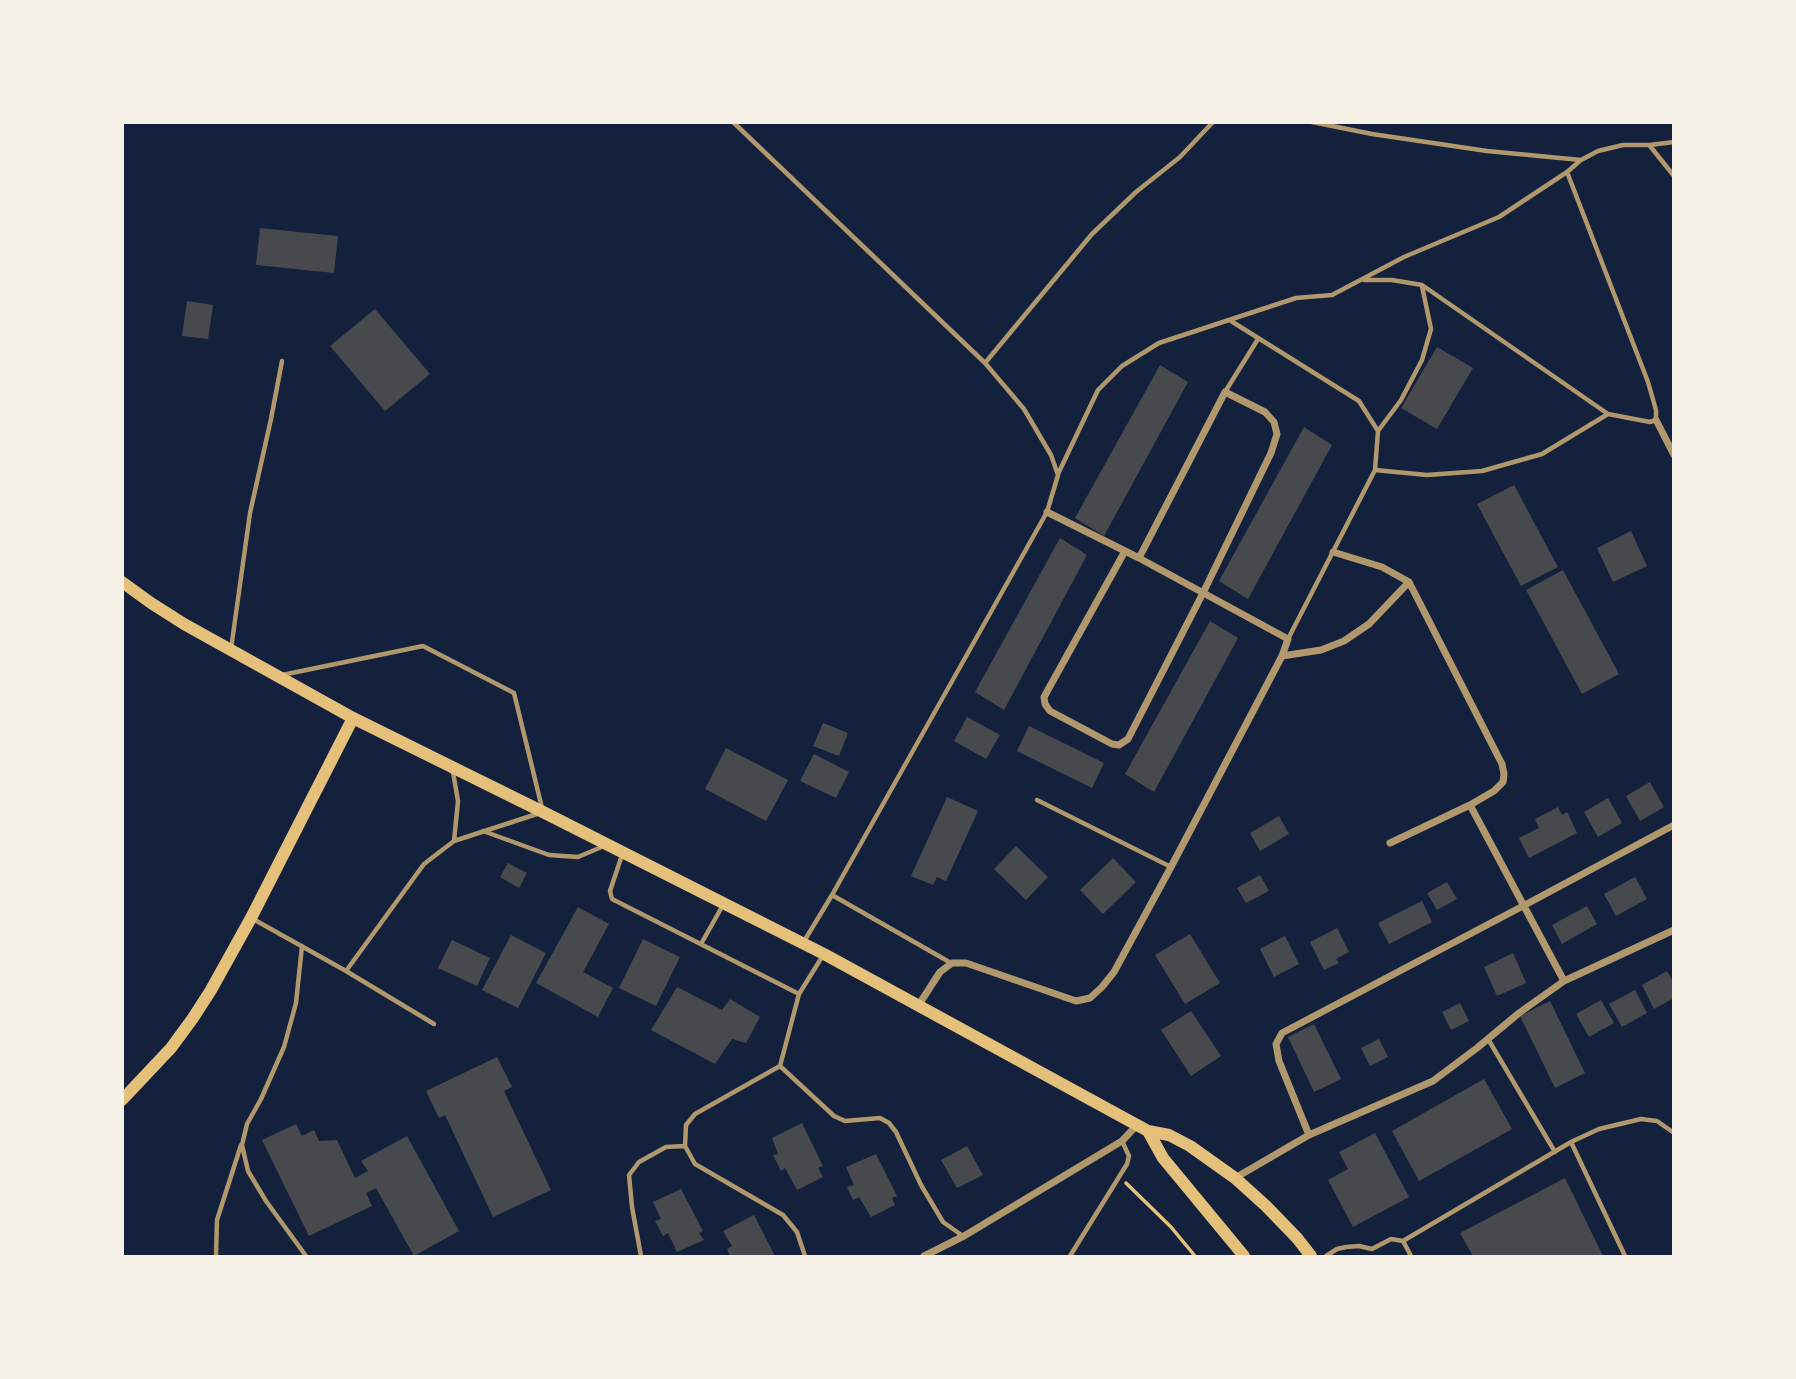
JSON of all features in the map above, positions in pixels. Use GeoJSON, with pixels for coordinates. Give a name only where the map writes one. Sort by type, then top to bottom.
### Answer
{"type":"FeatureCollection","features":[{"type":"Feature","properties":{"kind":"main road"},"geometry":{"type":"LineString","coordinates":[[122,582],[230,650],[353,718],[824,954],[1142,1128],[1169,1135],[1190,1146],[1235,1178],[1266,1206],[1311,1256]]}},
{"type":"Feature","properties":{"kind":"main road"},"geometry":{"type":"LineString","coordinates":[[122,1100],[171,1048],[211,990],[251,918],[353,718]]}},
{"type":"Feature","properties":{"kind":"main road"},"geometry":{"type":"LineString","coordinates":[[1142,1128],[1163,1158],[1244,1256]]}},
{"type":"Feature","properties":{"kind":"street"},"geometry":{"type":"LineString","coordinates":[[1125,551],[1044,697],[1050,711],[1112,744],[1119,745],[1128,739],[1203,593],[1270,453],[1277,435],[1274,422],[1265,412],[1225,392],[1139,558]]}},
{"type":"Feature","properties":{"kind":"street"},"geometry":{"type":"LineString","coordinates":[[1656,421],[1674,455]]}},
{"type":"Feature","properties":{"kind":"street"},"geometry":{"type":"LineString","coordinates":[[918,1006],[940,972],[952,963],[966,963],[1076,1001],[1090,998],[1102,987],[1114,972],[1171,867],[1282,656],[1288,639],[1139,558],[1047,512]]}},
{"type":"Feature","properties":{"kind":"street"},"geometry":{"type":"LineString","coordinates":[[1333,552],[1382,567],[1409,582],[1502,764],[1504,774],[1503,782],[1494,791],[1471,805],[1390,843]]}},
{"type":"Feature","properties":{"kind":"street"},"geometry":{"type":"LineString","coordinates":[[1282,656],[1321,650],[1344,641],[1370,624],[1409,582]]}},
{"type":"Feature","properties":{"kind":"street"},"geometry":{"type":"LineString","coordinates":[[1471,805],[1564,981]]}},
{"type":"Feature","properties":{"kind":"street"},"geometry":{"type":"LineString","coordinates":[[1310,1135],[1279,1062],[1276,1044],[1282,1033],[1674,825]]}},
{"type":"Feature","properties":{"kind":"street"},"geometry":{"type":"LineString","coordinates":[[1235,1178],[1310,1135],[1433,1081],[1564,981],[1674,930]]}},
{"type":"Feature","properties":{"kind":"street"},"geometry":{"type":"LineString","coordinates":[[924,1256],[964,1236],[1142,1128]]}},
{"type":"Feature","properties":{"kind":"lane"},"geometry":{"type":"LineString","coordinates":[[733,122],[985,363],[1024,409],[1051,455],[1058,475]]}},
{"type":"Feature","properties":{"kind":"lane"},"geometry":{"type":"LineString","coordinates":[[985,363],[1092,234],[1136,192],[1180,157],[1213,122]]}},
{"type":"Feature","properties":{"kind":"lane"},"geometry":{"type":"LineString","coordinates":[[1312,122],[1372,135],[1487,151],[1581,160]]}},
{"type":"Feature","properties":{"kind":"lane"},"geometry":{"type":"LineString","coordinates":[[803,944],[1047,512],[1058,475],[1098,390],[1122,366],[1159,343],[1296,298],[1332,295],[1404,257],[1499,217],[1598,151],[1623,145],[1674,142]]}},
{"type":"Feature","properties":{"kind":"lane"},"geometry":{"type":"LineString","coordinates":[[1650,145],[1674,176]]}},
{"type":"Feature","properties":{"kind":"lane"},"geometry":{"type":"LineString","coordinates":[[1361,280],[1392,280],[1422,285],[1608,414],[1656,421],[1656,410],[1648,382],[1567,172]]}},
{"type":"Feature","properties":{"kind":"lane"},"geometry":{"type":"LineString","coordinates":[[1288,639],[1375,470],[1378,431],[1401,400],[1422,360],[1431,329],[1422,285]]}},
{"type":"Feature","properties":{"kind":"lane"},"geometry":{"type":"LineString","coordinates":[[1230,321],[1359,401],[1378,431]]}},
{"type":"Feature","properties":{"kind":"lane"},"geometry":{"type":"LineString","coordinates":[[1225,392],[1258,338]]}},
{"type":"Feature","properties":{"kind":"lane"},"geometry":{"type":"LineString","coordinates":[[230,650],[250,513],[282,361]]}},
{"type":"Feature","properties":{"kind":"lane"},"geometry":{"type":"LineString","coordinates":[[1375,470],[1427,475],[1482,471],[1542,454],[1608,414]]}},
{"type":"Feature","properties":{"kind":"lane"},"geometry":{"type":"LineString","coordinates":[[278,676],[423,646],[514,693],[543,812],[454,841],[424,864],[346,971]]}},
{"type":"Feature","properties":{"kind":"lane"},"geometry":{"type":"LineString","coordinates":[[453,767],[458,801],[454,841]]}},
{"type":"Feature","properties":{"kind":"lane"},"geometry":{"type":"LineString","coordinates":[[1037,800],[1171,867]]}},
{"type":"Feature","properties":{"kind":"lane"},"geometry":{"type":"LineString","coordinates":[[482,830],[549,855],[578,857],[607,845]]}},
{"type":"Feature","properties":{"kind":"lane"},"geometry":{"type":"LineString","coordinates":[[623,852],[610,891],[612,899],[799,995]]}},
{"type":"Feature","properties":{"kind":"lane"},"geometry":{"type":"LineString","coordinates":[[832,895],[952,963]]}},
{"type":"Feature","properties":{"kind":"lane"},"geometry":{"type":"LineString","coordinates":[[701,944],[724,905]]}},
{"type":"Feature","properties":{"kind":"lane"},"geometry":{"type":"LineString","coordinates":[[251,918],[434,1024]]}},
{"type":"Feature","properties":{"kind":"lane"},"geometry":{"type":"LineString","coordinates":[[215,1256],[217,1220],[247,1124],[284,1047],[296,1003],[302,946]]}},
{"type":"Feature","properties":{"kind":"lane"},"geometry":{"type":"LineString","coordinates":[[806,1256],[797,1232],[783,1215],[695,1164],[685,1146],[686,1125],[695,1114],[780,1066],[799,995],[824,954]]}},
{"type":"Feature","properties":{"kind":"lane"},"geometry":{"type":"LineString","coordinates":[[1488,1039],[1555,1152]]}},
{"type":"Feature","properties":{"kind":"lane"},"geometry":{"type":"LineString","coordinates":[[780,1066],[834,1116],[845,1121],[880,1118],[889,1123],[943,1222],[964,1236]]}},
{"type":"Feature","properties":{"kind":"lane"},"geometry":{"type":"LineString","coordinates":[[1326,1256],[1346,1247],[1372,1249],[1391,1239],[1403,1241],[1571,1142],[1600,1129],[1641,1119],[1657,1121],[1674,1133]]}},
{"type":"Feature","properties":{"kind":"lane"},"geometry":{"type":"LineString","coordinates":[[1070,1256],[1127,1164],[1129,1156],[1122,1140]]}},
{"type":"Feature","properties":{"kind":"lane"},"geometry":{"type":"LineString","coordinates":[[1571,1142],[1625,1256]]}},
{"type":"Feature","properties":{"kind":"lane"},"geometry":{"type":"LineString","coordinates":[[242,1144],[248,1171],[306,1256]]}},
{"type":"Feature","properties":{"kind":"lane"},"geometry":{"type":"LineString","coordinates":[[641,1256],[629,1175],[639,1161],[666,1147],[685,1146]]}},
{"type":"Feature","properties":{"kind":"lane"},"geometry":{"type":"LineString","coordinates":[[1403,1241],[1411,1256]]}},
{"type":"Feature","properties":{"kind":"lane"},"geometry":{"type":"LineString","coordinates":[[1372,1249],[1376,1256]]}},
{"type":"Feature","properties":{"kind":"path"},"geometry":{"type":"LineString","coordinates":[[1120,1177],[1171,1227],[1195,1256]]}},
{"type":"Feature","properties":{"kind":"building"},"geometry":{"type":"Polygon","coordinates":[[[260,228],[338,236],[334,273],[256,265],[260,228]]]}},
{"type":"Feature","properties":{"kind":"building"},"geometry":{"type":"Polygon","coordinates":[[[187,301],[213,305],[208,339],[182,336],[187,301]]]}},
{"type":"Feature","properties":{"kind":"building"},"geometry":{"type":"Polygon","coordinates":[[[375,309],[430,374],[385,411],[330,346],[375,309]]]}},
{"type":"Feature","properties":{"kind":"building"},"geometry":{"type":"Polygon","coordinates":[[[1437,347],[1473,368],[1437,429],[1401,408],[1437,347]]]}},
{"type":"Feature","properties":{"kind":"building"},"geometry":{"type":"Polygon","coordinates":[[[1160,365],[1188,382],[1104,536],[1075,518],[1160,365]]]}},
{"type":"Feature","properties":{"kind":"building"},"geometry":{"type":"Polygon","coordinates":[[[1304,427],[1332,445],[1248,599],[1219,581],[1304,427]]]}},
{"type":"Feature","properties":{"kind":"building"},"geometry":{"type":"Polygon","coordinates":[[[1514,485],[1558,567],[1521,586],[1477,504],[1514,485]]]}},
{"type":"Feature","properties":{"kind":"building"},"geometry":{"type":"Polygon","coordinates":[[[1631,531],[1647,566],[1613,582],[1597,548],[1631,531]]]}},
{"type":"Feature","properties":{"kind":"building"},"geometry":{"type":"Polygon","coordinates":[[[1060,538],[1087,555],[1004,710],[975,692],[1060,538]]]}},
{"type":"Feature","properties":{"kind":"building"},"geometry":{"type":"Polygon","coordinates":[[[1563,570],[1619,674],[1582,694],[1526,590],[1563,570]]]}},
{"type":"Feature","properties":{"kind":"building"},"geometry":{"type":"Polygon","coordinates":[[[1210,621],[1238,638],[1154,792],[1125,774],[1210,621]]]}},
{"type":"Feature","properties":{"kind":"building"},"geometry":{"type":"Polygon","coordinates":[[[967,717],[1000,735],[986,759],[954,741],[967,717]]]}},
{"type":"Feature","properties":{"kind":"building"},"geometry":{"type":"Polygon","coordinates":[[[823,723],[848,733],[839,756],[813,746],[823,723]]]}},
{"type":"Feature","properties":{"kind":"building"},"geometry":{"type":"Polygon","coordinates":[[[1029,726],[1104,763],[1092,788],[1017,751],[1029,726]]]}},
{"type":"Feature","properties":{"kind":"building"},"geometry":{"type":"Polygon","coordinates":[[[726,748],[788,780],[766,821],[705,789],[726,748]]]}},
{"type":"Feature","properties":{"kind":"building"},"geometry":{"type":"Polygon","coordinates":[[[814,754],[849,772],[836,798],[800,781],[814,754]]]}},
{"type":"Feature","properties":{"kind":"building"},"geometry":{"type":"Polygon","coordinates":[[[1650,782],[1664,807],[1640,821],[1626,796],[1650,782]]]}},
{"type":"Feature","properties":{"kind":"building"},"geometry":{"type":"Polygon","coordinates":[[[947,797],[978,811],[946,881],[937,877],[933,885],[911,876],[947,797]]]}},
{"type":"Feature","properties":{"kind":"building"},"geometry":{"type":"Polygon","coordinates":[[[1608,798],[1622,823],[1598,837],[1584,812],[1608,798]]]}},
{"type":"Feature","properties":{"kind":"building"},"geometry":{"type":"Polygon","coordinates":[[[1558,807],[1562,815],[1567,812],[1577,833],[1529,858],[1519,838],[1539,828],[1535,819],[1558,807]]]}},
{"type":"Feature","properties":{"kind":"building"},"geometry":{"type":"Polygon","coordinates":[[[1279,816],[1289,834],[1260,851],[1250,833],[1279,816]]]}},
{"type":"Feature","properties":{"kind":"building"},"geometry":{"type":"Polygon","coordinates":[[[1016,846],[1048,877],[1026,900],[994,869],[1016,846]]]}},
{"type":"Feature","properties":{"kind":"building"},"geometry":{"type":"Polygon","coordinates":[[[1113,858],[1136,882],[1103,914],[1080,890],[1113,858]]]}},
{"type":"Feature","properties":{"kind":"building"},"geometry":{"type":"Polygon","coordinates":[[[508,863],[527,873],[519,888],[500,877],[508,863]]]}},
{"type":"Feature","properties":{"kind":"building"},"geometry":{"type":"Polygon","coordinates":[[[1260,875],[1269,891],[1246,903],[1237,888],[1260,875]]]}},
{"type":"Feature","properties":{"kind":"building"},"geometry":{"type":"Polygon","coordinates":[[[1635,877],[1647,899],[1616,916],[1604,894],[1635,877]]]}},
{"type":"Feature","properties":{"kind":"building"},"geometry":{"type":"Polygon","coordinates":[[[1447,882],[1457,899],[1437,910],[1427,893],[1447,882]]]}},
{"type":"Feature","properties":{"kind":"building"},"geometry":{"type":"Polygon","coordinates":[[[1422,901],[1432,922],[1389,944],[1378,923],[1422,901]]]}},
{"type":"Feature","properties":{"kind":"building"},"geometry":{"type":"Polygon","coordinates":[[[1587,906],[1597,924],[1562,944],[1552,925],[1587,906]]]}},
{"type":"Feature","properties":{"kind":"building"},"geometry":{"type":"Polygon","coordinates":[[[578,907],[609,924],[583,972],[613,988],[598,1017],[536,983],[578,907]]]}},
{"type":"Feature","properties":{"kind":"building"},"geometry":{"type":"Polygon","coordinates":[[[1337,928],[1349,952],[1336,959],[1339,963],[1324,970],[1310,942],[1337,928]]]}},
{"type":"Feature","properties":{"kind":"building"},"geometry":{"type":"Polygon","coordinates":[[[1190,934],[1220,983],[1185,1004],[1155,955],[1190,934]]]}},
{"type":"Feature","properties":{"kind":"building"},"geometry":{"type":"Polygon","coordinates":[[[511,935],[546,953],[518,1008],[482,990],[511,935]]]}},
{"type":"Feature","properties":{"kind":"building"},"geometry":{"type":"Polygon","coordinates":[[[1285,936],[1299,964],[1274,977],[1260,949],[1285,936]]]}},
{"type":"Feature","properties":{"kind":"building"},"geometry":{"type":"Polygon","coordinates":[[[643,939],[680,957],[656,1006],[619,988],[643,939]]]}},
{"type":"Feature","properties":{"kind":"building"},"geometry":{"type":"Polygon","coordinates":[[[452,940],[490,958],[477,986],[438,968],[452,940]]]}},
{"type":"Feature","properties":{"kind":"building"},"geometry":{"type":"Polygon","coordinates":[[[1513,953],[1526,983],[1497,996],[1484,967],[1513,953]]]}},
{"type":"Feature","properties":{"kind":"building"},"geometry":{"type":"Polygon","coordinates":[[[1667,971],[1674,983],[1674,998],[1654,1009],[1642,985],[1667,971]]]}},
{"type":"Feature","properties":{"kind":"building"},"geometry":{"type":"Polygon","coordinates":[[[677,987],[722,1010],[730,999],[760,1017],[746,1043],[732,1039],[715,1064],[651,1030],[677,987]]]}},
{"type":"Feature","properties":{"kind":"building"},"geometry":{"type":"Polygon","coordinates":[[[1635,990],[1647,1013],[1622,1027],[1609,1004],[1635,990]]]}},
{"type":"Feature","properties":{"kind":"building"},"geometry":{"type":"Polygon","coordinates":[[[1601,1000],[1614,1023],[1589,1037],[1576,1014],[1601,1000]]]}},
{"type":"Feature","properties":{"kind":"building"},"geometry":{"type":"Polygon","coordinates":[[[1550,1001],[1585,1073],[1555,1088],[1520,1016],[1550,1001]]]}},
{"type":"Feature","properties":{"kind":"building"},"geometry":{"type":"Polygon","coordinates":[[[1460,1003],[1469,1021],[1451,1030],[1442,1012],[1460,1003]]]}},
{"type":"Feature","properties":{"kind":"building"},"geometry":{"type":"Polygon","coordinates":[[[1191,1011],[1221,1056],[1191,1076],[1161,1030],[1191,1011]]]}},
{"type":"Feature","properties":{"kind":"building"},"geometry":{"type":"Polygon","coordinates":[[[1314,1024],[1341,1079],[1314,1092],[1288,1037],[1314,1024]]]}},
{"type":"Feature","properties":{"kind":"building"},"geometry":{"type":"Polygon","coordinates":[[[1379,1039],[1388,1057],[1370,1066],[1361,1048],[1379,1039]]]}},
{"type":"Feature","properties":{"kind":"building"},"geometry":{"type":"Polygon","coordinates":[[[497,1057],[512,1087],[504,1091],[551,1190],[493,1217],[445,1115],[439,1118],[426,1091],[497,1057]]]}},
{"type":"Feature","properties":{"kind":"building"},"geometry":{"type":"Polygon","coordinates":[[[1484,1079],[1512,1129],[1419,1181],[1392,1131],[1484,1079]]]}},
{"type":"Feature","properties":{"kind":"building"},"geometry":{"type":"Polygon","coordinates":[[[802,1123],[823,1166],[818,1168],[823,1177],[797,1190],[785,1168],[781,1171],[773,1155],[778,1154],[772,1138],[802,1123]]]}},
{"type":"Feature","properties":{"kind":"building"},"geometry":{"type":"Polygon","coordinates":[[[296,1124],[302,1136],[314,1130],[319,1141],[337,1140],[355,1178],[368,1171],[361,1161],[407,1136],[459,1231],[414,1256],[376,1188],[366,1193],[372,1206],[309,1236],[262,1140],[296,1124]]]}},
{"type":"Feature","properties":{"kind":"building"},"geometry":{"type":"Polygon","coordinates":[[[1375,1133],[1409,1197],[1353,1227],[1328,1180],[1348,1169],[1339,1152],[1375,1133]]]}},
{"type":"Feature","properties":{"kind":"building"},"geometry":{"type":"Polygon","coordinates":[[[967,1146],[983,1175],[957,1188],[941,1160],[967,1146]]]}},
{"type":"Feature","properties":{"kind":"building"},"geometry":{"type":"Polygon","coordinates":[[[876,1154],[897,1196],[892,1198],[895,1205],[871,1217],[859,1197],[853,1200],[847,1187],[854,1185],[846,1167],[876,1154]]]}},
{"type":"Feature","properties":{"kind":"building"},"geometry":{"type":"Polygon","coordinates":[[[1565,1178],[1603,1256],[1473,1256],[1460,1233],[1565,1178]]]}},
{"type":"Feature","properties":{"kind":"building"},"geometry":{"type":"Polygon","coordinates":[[[681,1189],[703,1231],[699,1233],[704,1240],[677,1252],[668,1233],[663,1236],[655,1221],[661,1219],[653,1202],[681,1189]]]}},
{"type":"Feature","properties":{"kind":"building"},"geometry":{"type":"Polygon","coordinates":[[[754,1215],[775,1256],[730,1256],[727,1249],[732,1246],[723,1231],[754,1215]]]}}]}
